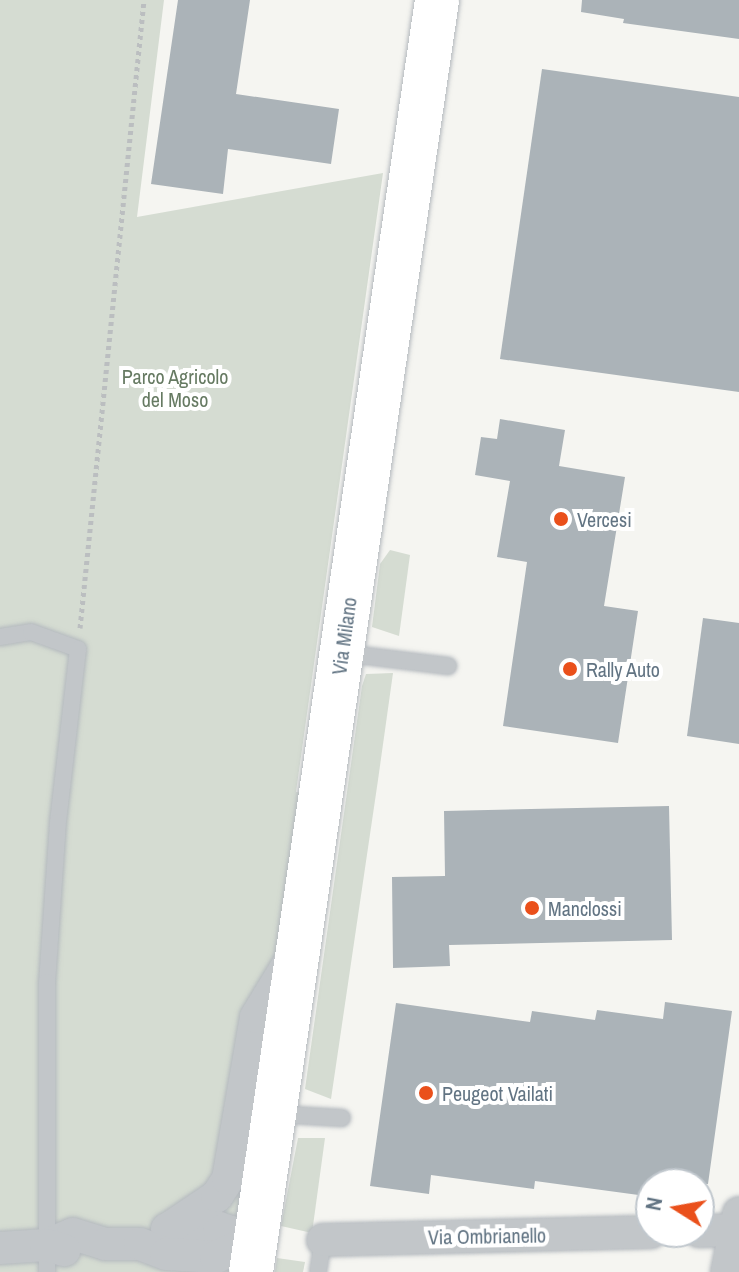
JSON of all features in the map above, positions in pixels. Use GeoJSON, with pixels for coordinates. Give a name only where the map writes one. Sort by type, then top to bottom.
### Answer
{"type":"FeatureCollection","features":[{"type":"Feature","properties":{"kind":"main road","name":"Via Milano"},"geometry":{"type":"LineString","coordinates":[[253,1256],[437,0]]}},
{"type":"Feature","properties":{"kind":"street"},"geometry":{"type":"LineString","coordinates":[[166,1250],[217,1196],[228,1179],[256,1017],[298,948]]}},
{"type":"Feature","properties":{"kind":"street"},"geometry":{"type":"LineString","coordinates":[[715,1228],[738,1224],[727,1272]]}},
{"type":"Feature","properties":{"kind":"street","name":"Via Ombrianello"},"geometry":{"type":"LineString","coordinates":[[323,1240],[635,1232]]}},
{"type":"Feature","properties":{"kind":"street"},"geometry":{"type":"LineString","coordinates":[[0,1248],[47,1259],[73,1234],[105,1244],[216,1257],[253,1256]]}},
{"type":"Feature","properties":{"kind":"lane"},"geometry":{"type":"LineString","coordinates":[[0,637],[31,632],[78,649],[58,822],[47,982],[47,1259]]}},
{"type":"Feature","properties":{"kind":"lane"},"geometry":{"type":"LineString","coordinates":[[341,653],[448,666]]}},
{"type":"Feature","properties":{"kind":"lane"},"geometry":{"type":"LineString","coordinates":[[273,1114],[342,1118]]}},
{"type":"Feature","properties":{"kind":"lane"},"geometry":{"type":"LineString","coordinates":[[318,1272],[323,1240]]}},
{"type":"Feature","properties":{"kind":"path"},"geometry":{"type":"LineString","coordinates":[[78,649],[144,0]]}},
{"type":"Feature","properties":{"kind":"green space","name":"Parco Agricolo del Moso"},"geometry":{"type":"Polygon","coordinates":[[[0,0],[164,0],[137,217],[383,173],[296,792],[306,793],[285,941],[272,966],[229,1272],[0,1272],[0,0]]]}},
{"type":"Feature","properties":{"kind":"green space"},"geometry":{"type":"Polygon","coordinates":[[[390,550],[410,555],[399,636],[372,627],[380,564],[390,550]]]}},
{"type":"Feature","properties":{"kind":"green space"},"geometry":{"type":"Polygon","coordinates":[[[393,673],[331,1099],[305,1089],[362,686],[366,674],[393,673]]]}},
{"type":"Feature","properties":{"kind":"green space"},"geometry":{"type":"Polygon","coordinates":[[[298,1138],[325,1138],[312,1233],[281,1226],[298,1138]]]}},
{"type":"Feature","properties":{"kind":"green space"},"geometry":{"type":"Polygon","coordinates":[[[277,1258],[305,1262],[303,1272],[275,1272],[277,1258]]]}},
{"type":"Feature","properties":{"kind":"building"},"geometry":{"type":"Polygon","coordinates":[[[178,0],[250,0],[236,94],[339,109],[331,164],[228,149],[223,194],[151,184],[178,0]]]}},
{"type":"Feature","properties":{"kind":"building"},"geometry":{"type":"Polygon","coordinates":[[[582,0],[739,0],[739,39],[623,23],[624,19],[581,12],[582,0]]]}},
{"type":"Feature","properties":{"kind":"building"},"geometry":{"type":"Polygon","coordinates":[[[542,69],[739,97],[739,392],[500,359],[542,69]]]}},
{"type":"Feature","properties":{"kind":"building"},"geometry":{"type":"Polygon","coordinates":[[[500,419],[565,430],[559,466],[625,477],[604,606],[638,611],[618,743],[503,726],[527,562],[497,557],[510,481],[475,475],[481,437],[497,439],[500,419]]]}},
{"type":"Feature","properties":{"kind":"building"},"geometry":{"type":"Polygon","coordinates":[[[703,618],[739,623],[739,744],[687,736],[703,618]]]}},
{"type":"Feature","properties":{"kind":"building","name":"Manclossi"},"geometry":{"type":"Polygon","coordinates":[[[669,806],[672,940],[449,945],[450,966],[393,968],[392,877],[445,876],[444,811],[669,806]]]}},
{"type":"Feature","properties":{"kind":"building"},"geometry":{"type":"Polygon","coordinates":[[[665,1002],[732,1011],[710,1168],[635,1168],[635,1195],[535,1181],[534,1189],[431,1175],[429,1194],[370,1186],[396,1003],[530,1022],[532,1011],[595,1020],[597,1010],[663,1019],[665,1002]]]}},
{"type":"Feature","properties":{"kind":"place","name":"Vercesi"},"geometry":{"type":"Point","coordinates":[561,519]}},
{"type":"Feature","properties":{"kind":"place","name":"Rally Auto"},"geometry":{"type":"Point","coordinates":[570,669]}},
{"type":"Feature","properties":{"kind":"place","name":"Manclossi"},"geometry":{"type":"Point","coordinates":[532,908]}},
{"type":"Feature","properties":{"kind":"place","name":"Peugeot Vailati"},"geometry":{"type":"Point","coordinates":[426,1093]}}]}
